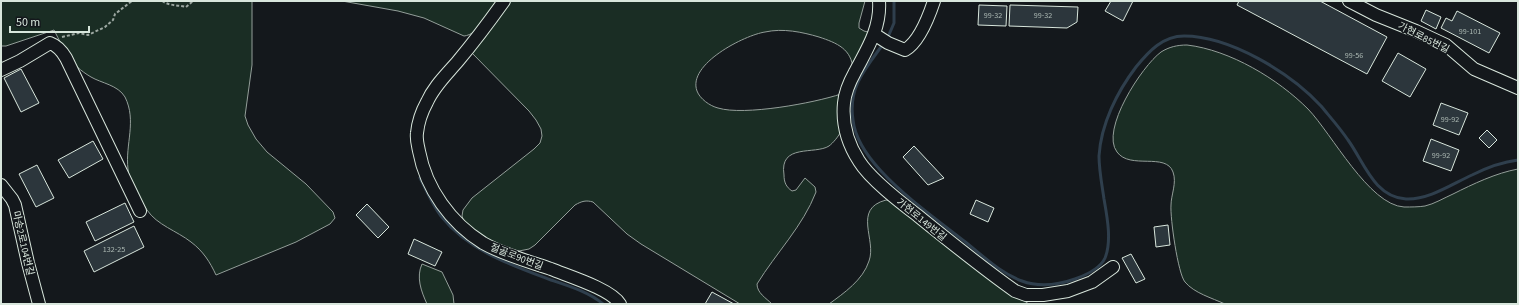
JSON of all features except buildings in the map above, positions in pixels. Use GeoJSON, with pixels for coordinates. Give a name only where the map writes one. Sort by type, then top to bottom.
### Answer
{"type":"FeatureCollection","features":[{"type":"Feature","properties":{"kind":"lane","name":"절골로90번길"},"geometry":{"type":"LineString","coordinates":[[504,1],[440,81],[427,101],[416,134],[422,167],[432,189],[445,209],[460,226],[483,243],[507,254],[607,292],[618,300],[620,304]]}},
{"type":"Feature","properties":{"kind":"lane","name":"가현로149번길"},"geometry":{"type":"LineString","coordinates":[[879,1],[880,13],[874,34],[849,83],[844,102],[844,123],[859,162],[876,180],[904,205],[992,275],[1015,291],[1026,295],[1043,295],[1068,291],[1092,282],[1113,267]]}},
{"type":"Feature","properties":{"kind":"lane"},"geometry":{"type":"LineString","coordinates":[[874,34],[888,43],[905,50],[912,47],[934,1]]}},
{"type":"Feature","properties":{"kind":"lane","name":"가현로85번길"},"geometry":{"type":"LineString","coordinates":[[1349,1],[1376,15],[1416,31],[1446,46],[1474,69],[1518,88]]}},
{"type":"Feature","properties":{"kind":"lane"},"geometry":{"type":"LineString","coordinates":[[1,70],[20,61],[50,43],[56,46],[66,58],[140,211]]}},
{"type":"Feature","properties":{"kind":"lane","name":"마송2로104번길"},"geometry":{"type":"LineString","coordinates":[[1,185],[15,205],[28,263],[40,304]]}},
{"type":"Feature","properties":{"kind":"path"},"geometry":{"type":"LineString","coordinates":[[50,43],[65,36],[79,33],[88,35],[99,30],[113,20],[115,14],[132,1]]}},
{"type":"Feature","properties":{"kind":"path"},"geometry":{"type":"LineString","coordinates":[[162,1],[170,5],[186,7],[193,1]]}},
{"type":"Feature","properties":{"kind":"green space"},"geometry":{"type":"Polygon","coordinates":[[[1,1],[252,1],[252,65],[245,116],[248,125],[256,139],[267,152],[306,184],[333,212],[335,218],[330,224],[296,242],[216,275],[203,253],[186,238],[156,220],[147,210],[135,190],[130,180],[128,169],[130,115],[125,97],[122,93],[114,87],[91,77],[77,67],[68,56],[54,30],[6,46],[1,46],[1,1]]]}},
{"type":"Feature","properties":{"kind":"green space"},"geometry":{"type":"Polygon","coordinates":[[[342,1],[499,1],[474,32],[464,36],[424,18],[398,11],[342,1]]]}},
{"type":"Feature","properties":{"kind":"green space"},"geometry":{"type":"Polygon","coordinates":[[[508,1],[865,1],[859,28],[872,33],[853,70],[850,57],[847,52],[832,42],[799,32],[772,31],[756,34],[720,52],[709,61],[701,71],[696,81],[698,94],[703,99],[715,107],[730,110],[779,107],[829,98],[841,94],[842,128],[836,139],[829,146],[823,149],[792,154],[787,158],[784,165],[784,180],[792,191],[796,190],[805,178],[815,187],[816,192],[797,228],[757,284],[760,293],[772,304],[740,304],[641,244],[627,234],[593,202],[584,201],[575,205],[535,245],[529,249],[519,251],[503,247],[486,239],[464,222],[462,216],[463,210],[472,198],[534,149],[540,143],[542,136],[541,129],[529,111],[471,52],[508,1]]]}},
{"type":"Feature","properties":{"kind":"green space"},"geometry":{"type":"Polygon","coordinates":[[[1180,45],[1187,45],[1220,53],[1236,60],[1268,77],[1282,87],[1308,109],[1318,120],[1352,167],[1365,182],[1391,203],[1404,207],[1425,206],[1485,179],[1518,169],[1518,304],[1225,304],[1198,292],[1189,286],[1182,277],[1173,233],[1171,201],[1174,185],[1173,172],[1169,166],[1163,163],[1130,160],[1123,157],[1117,152],[1113,142],[1114,129],[1118,114],[1134,84],[1144,70],[1161,52],[1180,45]]]}},
{"type":"Feature","properties":{"kind":"green space"},"geometry":{"type":"Polygon","coordinates":[[[886,200],[892,201],[1007,290],[1029,304],[829,304],[852,286],[866,268],[871,253],[868,226],[870,210],[876,204],[886,200]]]}},
{"type":"Feature","properties":{"kind":"green space"},"geometry":{"type":"Polygon","coordinates":[[[422,264],[442,272],[453,295],[454,304],[427,304],[419,279],[422,264]]]}},
{"type":"Feature","properties":{"kind":"waterway"},"geometry":{"type":"LineString","coordinates":[[888,37],[894,23],[894,1]]}},
{"type":"Feature","properties":{"kind":"waterway"},"geometry":{"type":"LineString","coordinates":[[881,47],[863,72],[855,89],[853,99],[852,109],[854,127],[859,141],[867,154],[890,181],[921,208],[1006,273],[1014,278],[1028,283],[1041,285],[1062,283],[1088,273],[1103,262],[1107,251],[1109,236],[1099,156],[1103,132],[1116,98],[1136,67],[1151,50],[1163,42],[1176,37],[1184,36],[1221,42],[1240,49],[1277,69],[1321,106],[1348,140],[1371,177],[1386,192],[1395,197],[1406,199],[1423,197],[1440,191],[1477,172],[1506,162],[1518,160]]}},
{"type":"Feature","properties":{"kind":"waterway"},"geometry":{"type":"LineString","coordinates":[[420,178],[441,216],[464,239],[492,256],[592,296],[603,304]]}}]}
